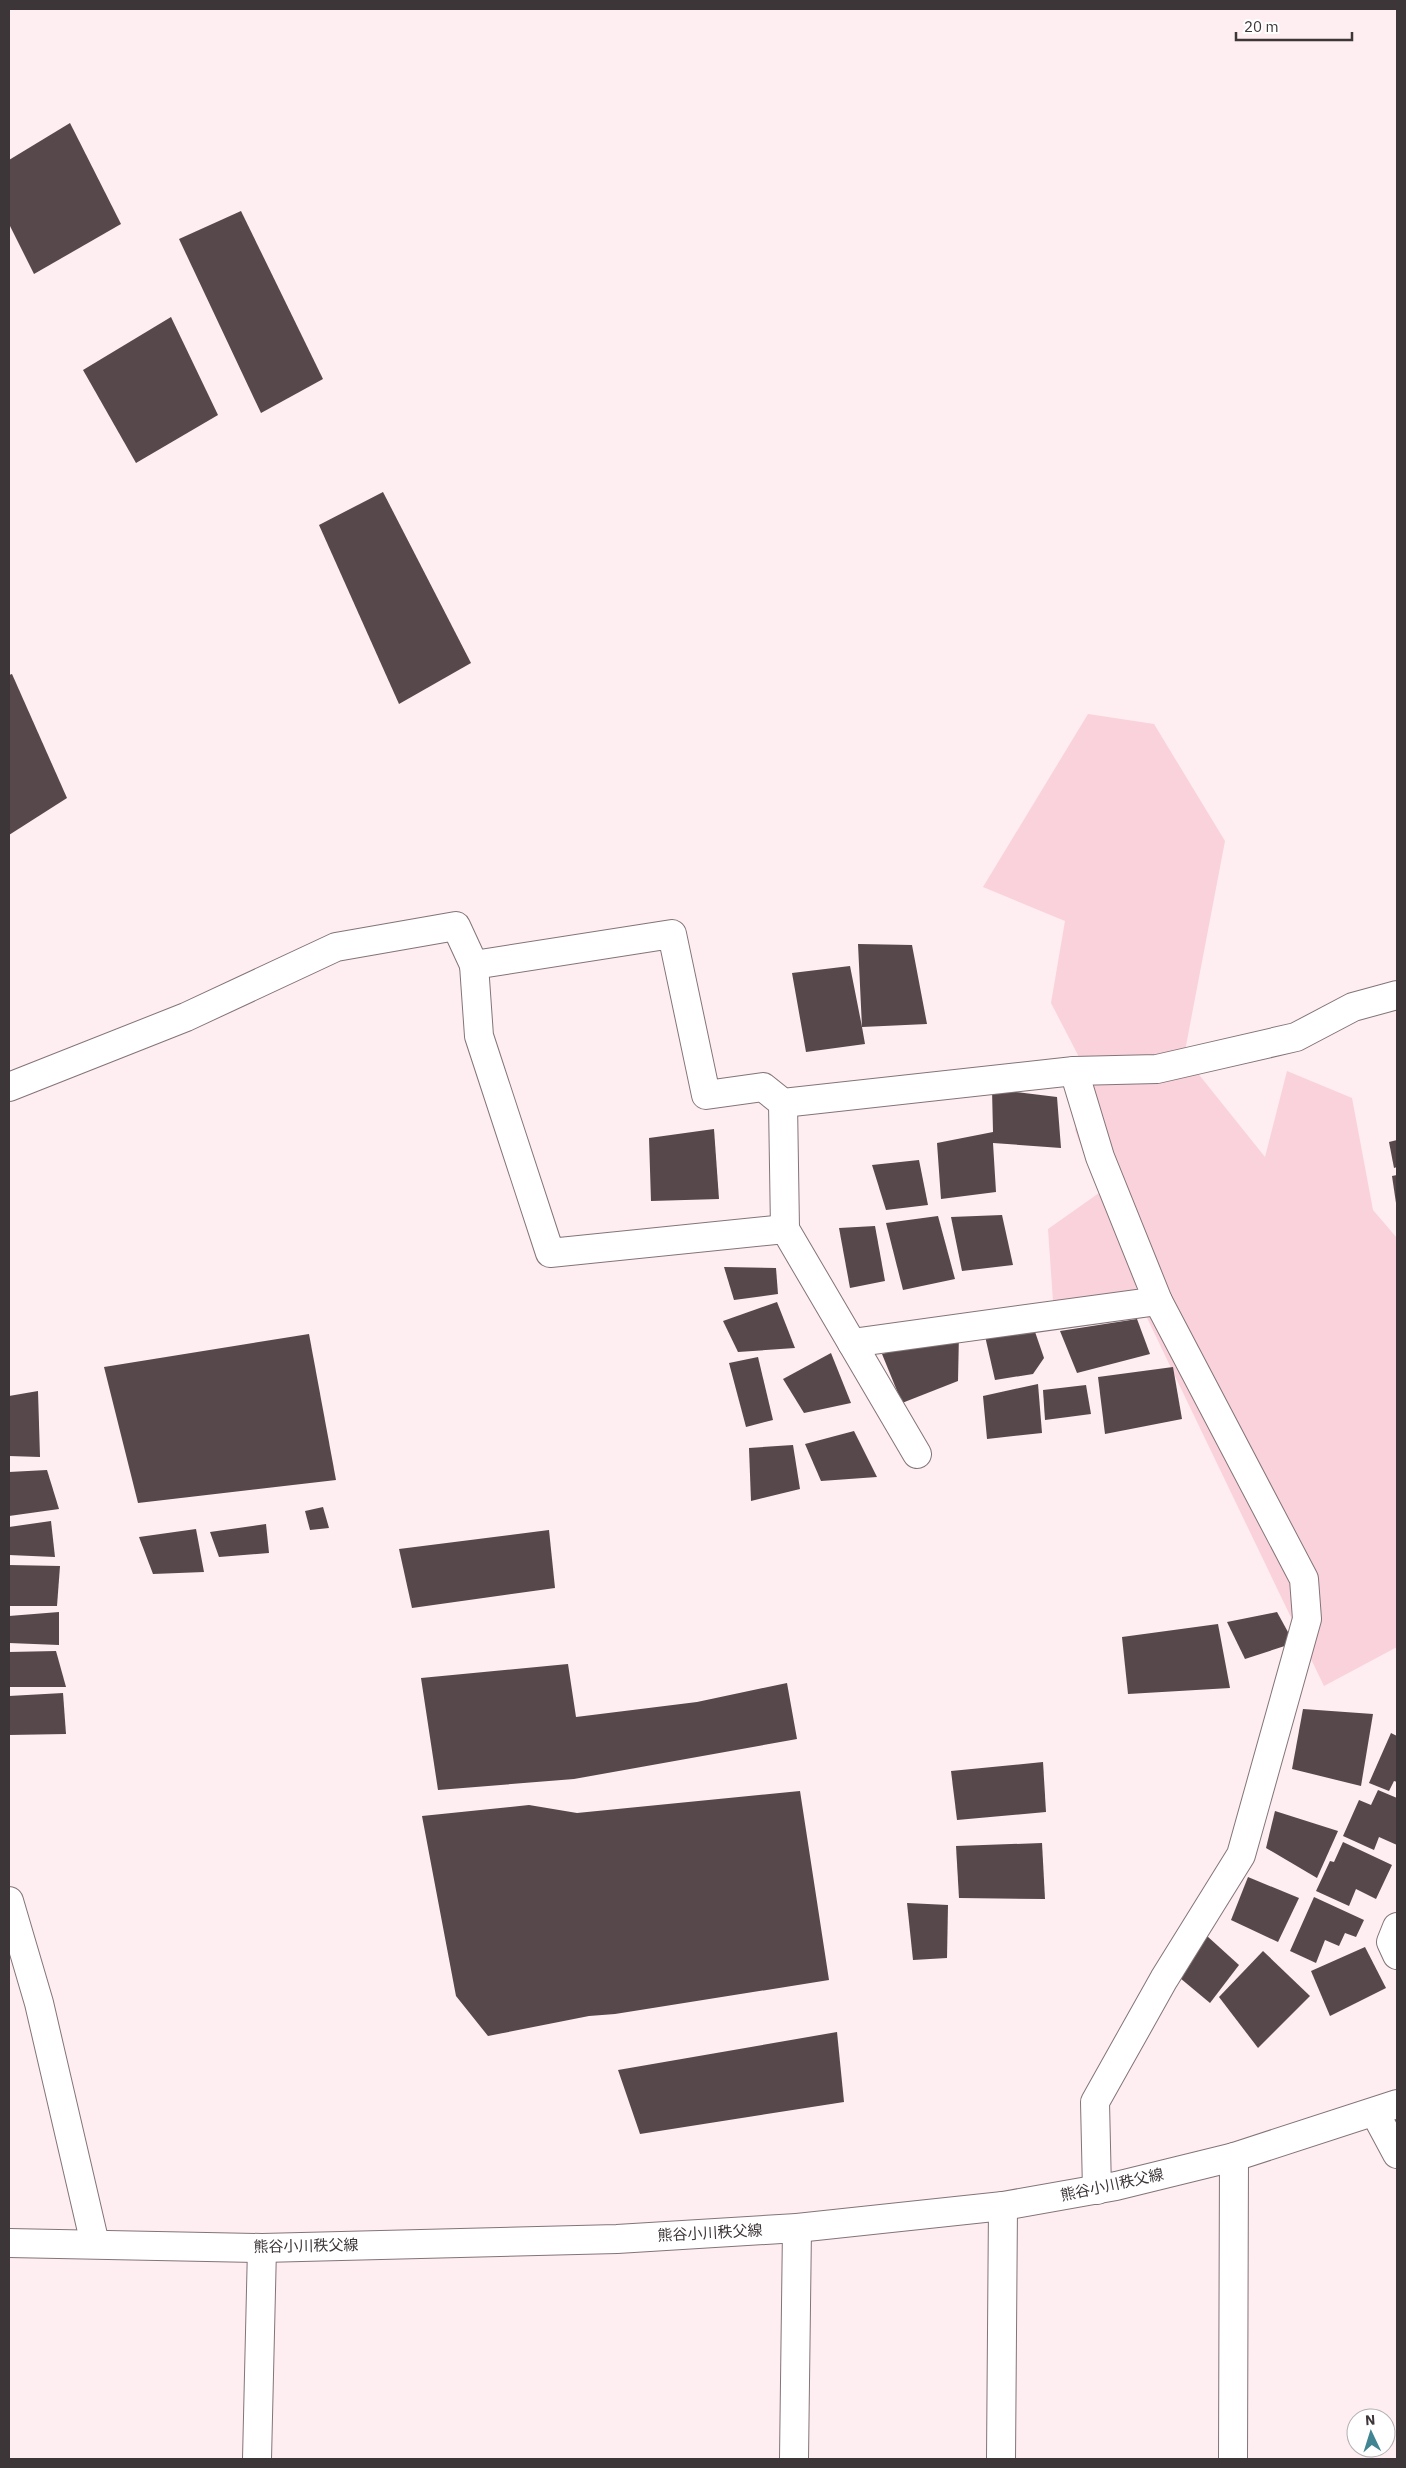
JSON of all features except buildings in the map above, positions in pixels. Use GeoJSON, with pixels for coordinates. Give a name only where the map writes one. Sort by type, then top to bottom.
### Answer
{"type":"FeatureCollection","features":[{"type":"Feature","properties":{"kind":"street"},"geometry":{"type":"LineString","coordinates":[[9,1087],[186,1017],[336,947],[456,926],[474,965],[478,1036],[550,1253],[785,1229]]}},
{"type":"Feature","properties":{"kind":"street"},"geometry":{"type":"LineString","coordinates":[[474,965],[672,934],[706,1094],[763,1087],[783,1103],[1074,1071],[1157,1070],[1296,1037],[1353,1007],[1397,995]]}},
{"type":"Feature","properties":{"kind":"street"},"geometry":{"type":"LineString","coordinates":[[1074,1071],[1100,1157],[1158,1302],[1304,1579],[1307,1619],[1240,1855],[1164,1979],[1095,2102],[1097,2190]]}},
{"type":"Feature","properties":{"kind":"street"},"geometry":{"type":"LineString","coordinates":[[783,1103],[785,1229],[917,1454]]}},
{"type":"Feature","properties":{"kind":"street"},"geometry":{"type":"LineString","coordinates":[[852,1343],[1158,1302]]}},
{"type":"Feature","properties":{"kind":"street"},"geometry":{"type":"LineString","coordinates":[[9,1901],[39,2003],[95,2244]]}},
{"type":"Feature","properties":{"kind":"street"},"geometry":{"type":"LineString","coordinates":[[1397,1927],[1391,1942],[1397,1955]]}},
{"type":"Feature","properties":{"kind":"street"},"geometry":{"type":"LineString","coordinates":[[1386,2109],[1397,2154]]}},
{"type":"Feature","properties":{"kind":"street","name":"熊谷小川秩父線"},"geometry":{"type":"LineString","coordinates":[[9,2243],[262,2248],[617,2239],[797,2228],[1003,2206],[1097,2190],[1234,2157],[1386,2109]]}},
{"type":"Feature","properties":{"kind":"street"},"geometry":{"type":"LineString","coordinates":[[1232,2459],[1234,2157]]}},
{"type":"Feature","properties":{"kind":"street"},"geometry":{"type":"LineString","coordinates":[[1001,2459],[1003,2206]]}},
{"type":"Feature","properties":{"kind":"street"},"geometry":{"type":"LineString","coordinates":[[794,2459],[797,2228]]}},
{"type":"Feature","properties":{"kind":"street"},"geometry":{"type":"LineString","coordinates":[[257,2459],[262,2248]]}},
{"type":"Feature","properties":{"kind":"shaded area"},"geometry":{"type":"Polygon","coordinates":[[[1088,714],[1154,724],[1225,841],[1184,1056],[1265,1157],[1287,1071],[1352,1098],[1373,1210],[1397,1238],[1397,1647],[1324,1686],[1137,1297],[1053,1301],[1048,1229],[1099,1193],[1075,1130],[1092,1082],[1051,1003],[1065,921],[983,887],[1088,714]]]}}]}
